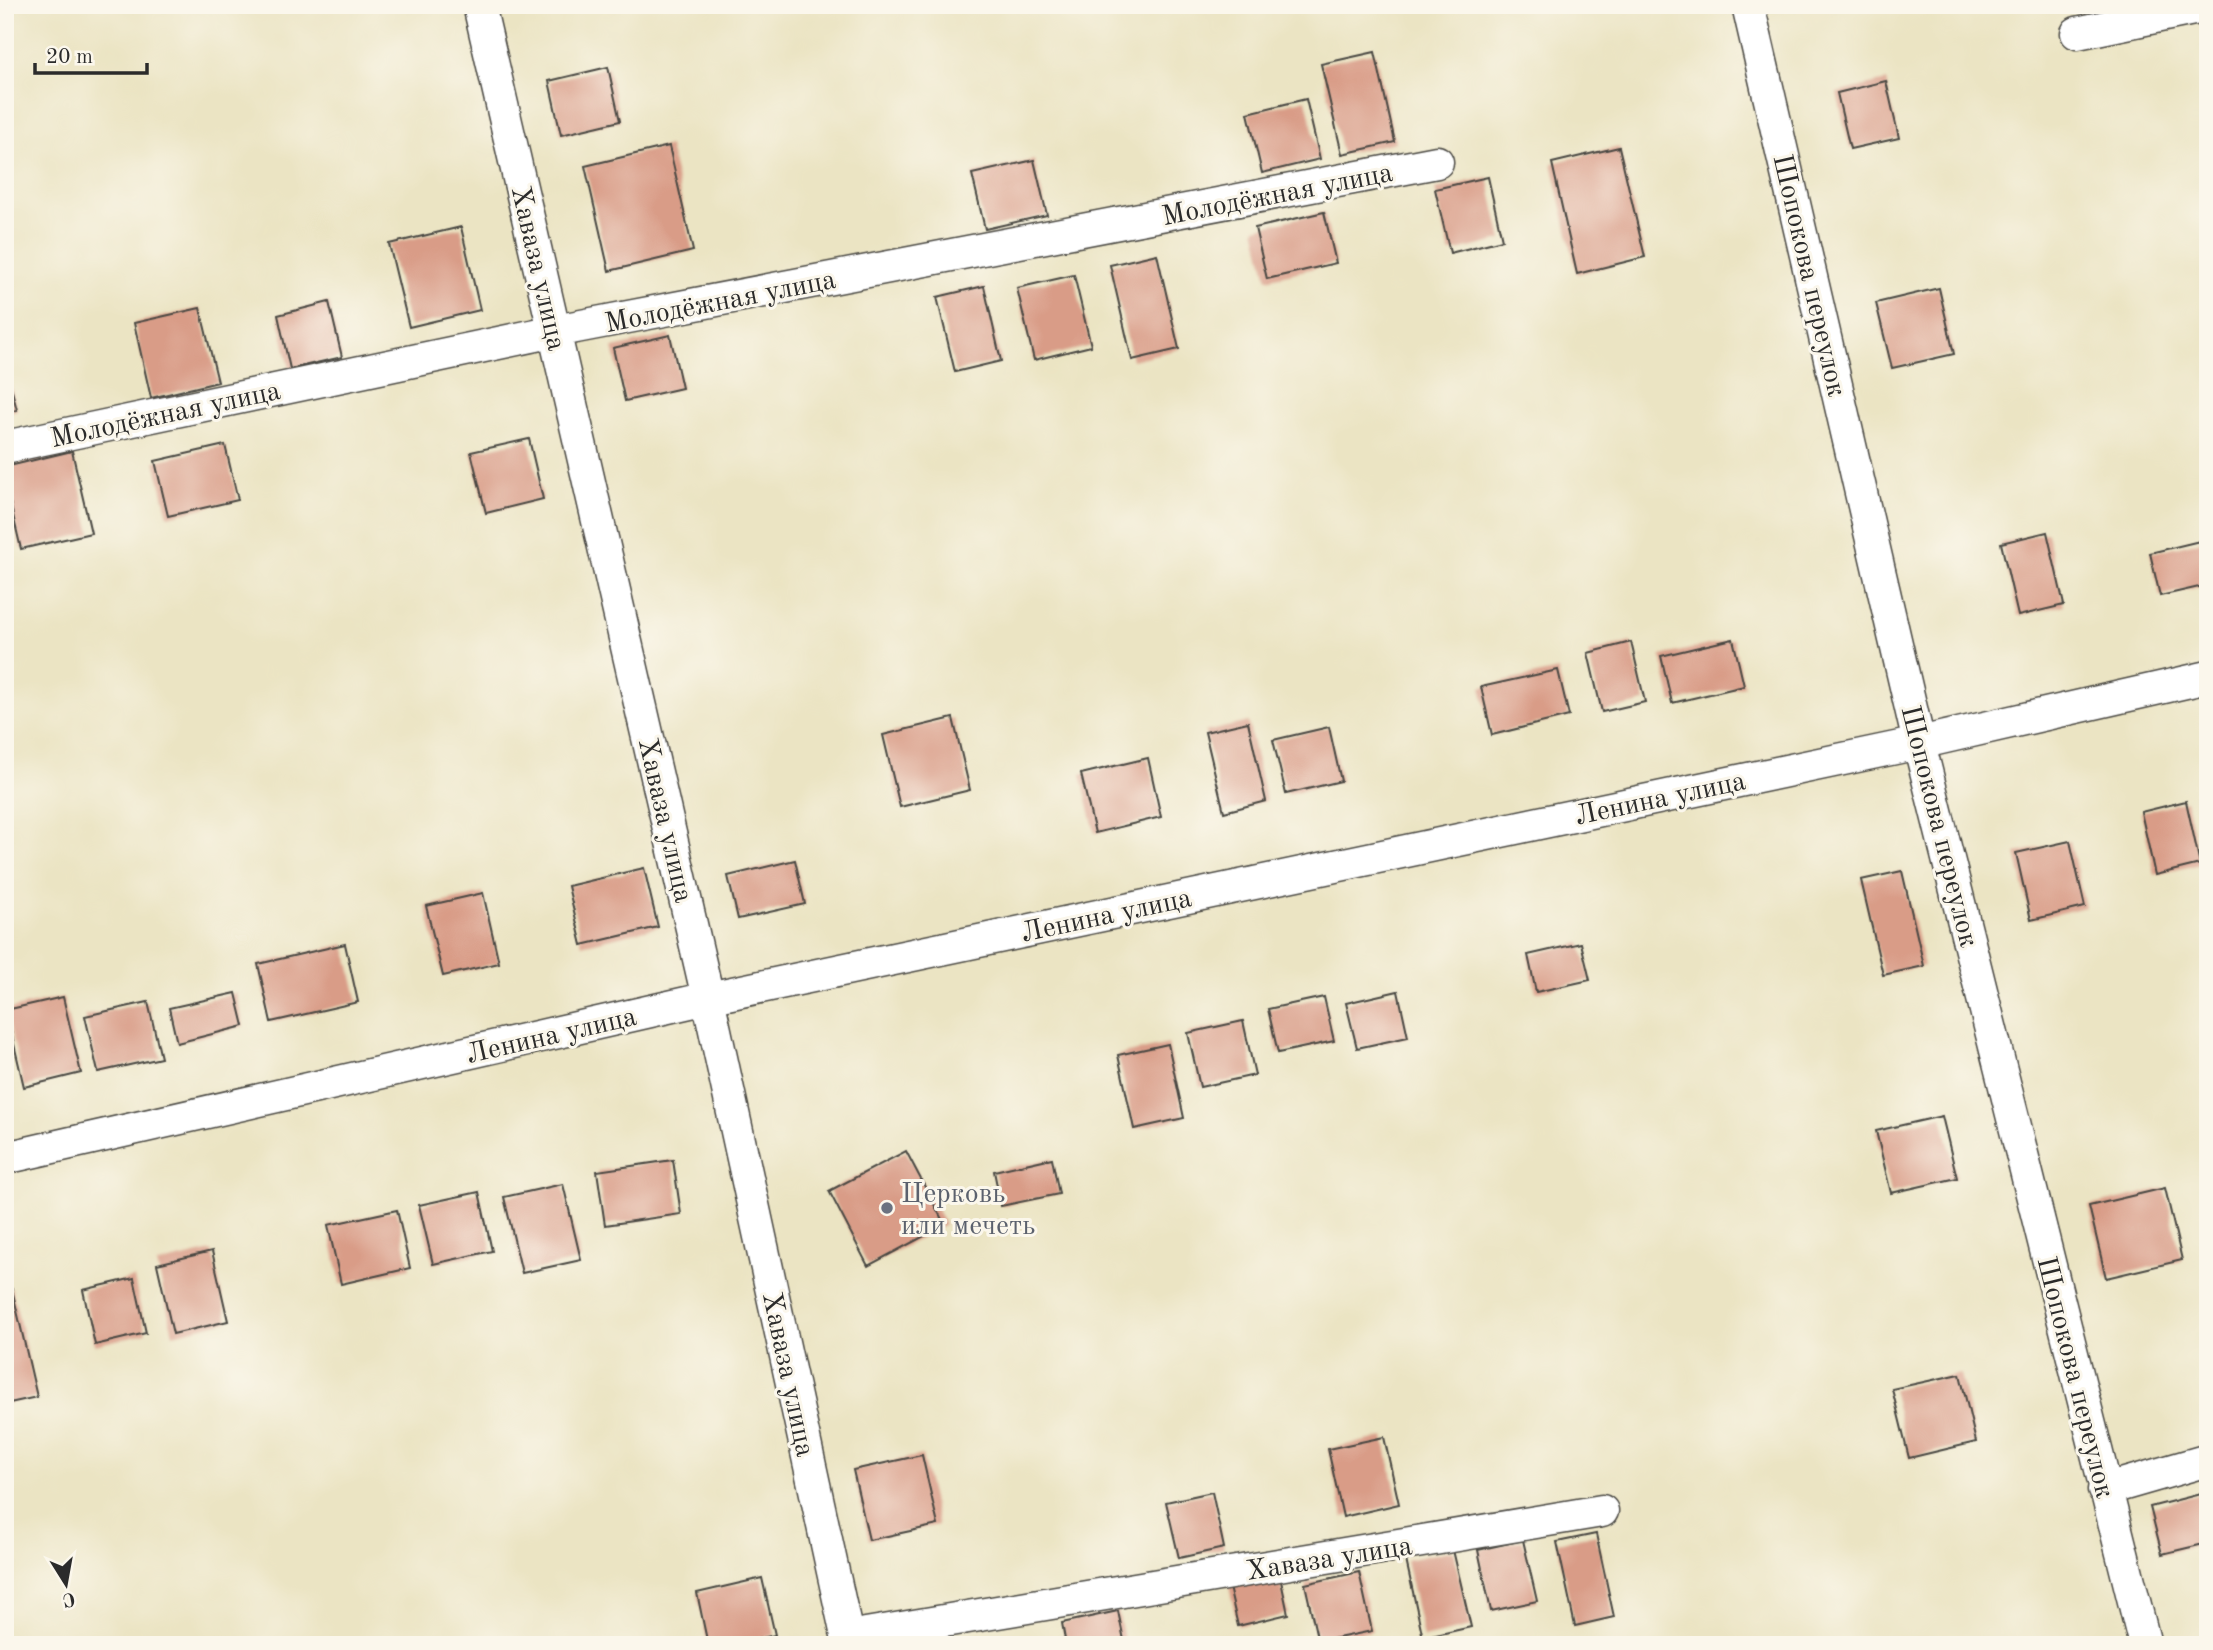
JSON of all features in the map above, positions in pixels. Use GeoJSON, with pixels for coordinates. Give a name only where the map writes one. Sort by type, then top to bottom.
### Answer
{"type":"FeatureCollection","features":[{"type":"Feature","properties":{"kind":"street","name":"Хаваза улица"},"geometry":{"type":"LineString","coordinates":[[479,5],[708,998],[848,1641],[1602,1511]]}},
{"type":"Feature","properties":{"kind":"street","name":"Шопокова переулок"},"geometry":{"type":"LineString","coordinates":[[1748,5],[1919,743],[2145,1645]]}},
{"type":"Feature","properties":{"kind":"street"},"geometry":{"type":"LineString","coordinates":[[2077,33],[2208,6]]}},
{"type":"Feature","properties":{"kind":"street","name":"Молодёжная улица"},"geometry":{"type":"LineString","coordinates":[[5,447],[555,331],[1437,162]]}},
{"type":"Feature","properties":{"kind":"street","name":"Ленина улица"},"geometry":{"type":"LineString","coordinates":[[5,1158],[708,998],[1919,743],[2208,677]]}},
{"type":"Feature","properties":{"kind":"street"},"geometry":{"type":"LineString","coordinates":[[2104,1490],[2208,1460]]}},
{"type":"Feature","properties":{"kind":"building"},"geometry":{"type":"Polygon","coordinates":[[[1375,52],[1395,142],[1342,154],[1321,64],[1375,52]]]}},
{"type":"Feature","properties":{"kind":"building"},"geometry":{"type":"Polygon","coordinates":[[[608,67],[620,121],[561,135],[549,81],[608,67]]]}},
{"type":"Feature","properties":{"kind":"building"},"geometry":{"type":"Polygon","coordinates":[[[1886,81],[1899,138],[1850,149],[1837,93],[1886,81]]]}},
{"type":"Feature","properties":{"kind":"building"},"geometry":{"type":"Polygon","coordinates":[[[1306,99],[1320,159],[1262,173],[1248,113],[1306,99]]]}},
{"type":"Feature","properties":{"kind":"building"},"geometry":{"type":"Polygon","coordinates":[[[669,146],[693,251],[609,271],[585,166],[669,146]]]}},
{"type":"Feature","properties":{"kind":"building"},"geometry":{"type":"Polygon","coordinates":[[[1619,147],[1645,257],[1577,274],[1552,163],[1619,147]]]}},
{"type":"Feature","properties":{"kind":"building"},"geometry":{"type":"Polygon","coordinates":[[[1034,160],[1047,215],[985,229],[972,174],[1034,160]]]}},
{"type":"Feature","properties":{"kind":"building"},"geometry":{"type":"Polygon","coordinates":[[[1488,177],[1502,240],[1450,253],[1435,189],[1488,177]]]}},
{"type":"Feature","properties":{"kind":"building"},"geometry":{"type":"Polygon","coordinates":[[[1324,212],[1336,263],[1267,279],[1255,228],[1324,212]]]}},
{"type":"Feature","properties":{"kind":"building"},"geometry":{"type":"Polygon","coordinates":[[[461,227],[480,310],[409,327],[389,244],[461,227]]]}},
{"type":"Feature","properties":{"kind":"building"},"geometry":{"type":"Polygon","coordinates":[[[1157,254],[1179,349],[1132,360],[1110,265],[1157,254]]]}},
{"type":"Feature","properties":{"kind":"building"},"geometry":{"type":"Polygon","coordinates":[[[1074,275],[1091,346],[1034,360],[1017,288],[1074,275]]]}},
{"type":"Feature","properties":{"kind":"building"},"geometry":{"type":"Polygon","coordinates":[[[984,286],[1001,361],[955,372],[937,297],[984,286]]]}},
{"type":"Feature","properties":{"kind":"building"},"geometry":{"type":"Polygon","coordinates":[[[1939,288],[1954,354],[1892,368],[1876,303],[1939,288]]]}},
{"type":"Feature","properties":{"kind":"building"},"geometry":{"type":"Polygon","coordinates":[[[329,302],[342,357],[290,369],[278,315],[329,302]]]}},
{"type":"Feature","properties":{"kind":"building"},"geometry":{"type":"Polygon","coordinates":[[[200,308],[218,382],[151,398],[134,323],[200,308]]]}},
{"type":"Feature","properties":{"kind":"building"},"geometry":{"type":"Polygon","coordinates":[[[670,335],[682,388],[625,401],[613,348],[670,335]]]}},
{"type":"Feature","properties":{"kind":"building"},"geometry":{"type":"Polygon","coordinates":[[[5,364],[17,410],[5,413],[5,364]]]}},
{"type":"Feature","properties":{"kind":"building"},"geometry":{"type":"Polygon","coordinates":[[[529,439],[543,499],[486,513],[471,452],[529,439]]]}},
{"type":"Feature","properties":{"kind":"building"},"geometry":{"type":"Polygon","coordinates":[[[225,445],[238,500],[168,516],[155,461],[225,445]]]}},
{"type":"Feature","properties":{"kind":"building"},"geometry":{"type":"Polygon","coordinates":[[[72,451],[91,533],[21,549],[5,481],[5,467],[72,451]]]}},
{"type":"Feature","properties":{"kind":"building"},"geometry":{"type":"Polygon","coordinates":[[[2047,532],[2064,605],[2018,616],[2001,543],[2047,532]]]}},
{"type":"Feature","properties":{"kind":"building"},"geometry":{"type":"Polygon","coordinates":[[[2208,539],[2208,585],[2160,596],[2150,553],[2208,539]]]}},
{"type":"Feature","properties":{"kind":"building"},"geometry":{"type":"Polygon","coordinates":[[[1733,639],[1744,686],[1672,703],[1661,656],[1733,639]]]}},
{"type":"Feature","properties":{"kind":"building"},"geometry":{"type":"Polygon","coordinates":[[[1631,642],[1645,702],[1602,712],[1588,653],[1631,642]]]}},
{"type":"Feature","properties":{"kind":"building"},"geometry":{"type":"Polygon","coordinates":[[[1558,670],[1569,716],[1492,735],[1481,687],[1558,670]]]}},
{"type":"Feature","properties":{"kind":"building"},"geometry":{"type":"Polygon","coordinates":[[[953,718],[970,790],[900,807],[883,735],[953,718]]]}},
{"type":"Feature","properties":{"kind":"building"},"geometry":{"type":"Polygon","coordinates":[[[1248,722],[1266,801],[1224,812],[1205,732],[1248,722]]]}},
{"type":"Feature","properties":{"kind":"building"},"geometry":{"type":"Polygon","coordinates":[[[1329,727],[1341,781],[1286,794],[1273,740],[1329,727]]]}},
{"type":"Feature","properties":{"kind":"building"},"geometry":{"type":"Polygon","coordinates":[[[1148,758],[1161,817],[1095,833],[1081,774],[1148,758]]]}},
{"type":"Feature","properties":{"kind":"building"},"geometry":{"type":"Polygon","coordinates":[[[2186,801],[2200,864],[2155,875],[2141,812],[2186,801]]]}},
{"type":"Feature","properties":{"kind":"building"},"geometry":{"type":"Polygon","coordinates":[[[2070,841],[2085,907],[2031,920],[2016,853],[2070,841]]]}},
{"type":"Feature","properties":{"kind":"building"},"geometry":{"type":"Polygon","coordinates":[[[795,860],[805,904],[738,919],[728,876],[795,860]]]}},
{"type":"Feature","properties":{"kind":"building"},"geometry":{"type":"Polygon","coordinates":[[[644,868],[658,927],[582,945],[568,886],[644,868]]]}},
{"type":"Feature","properties":{"kind":"building"},"geometry":{"type":"Polygon","coordinates":[[[1902,871],[1924,966],[1883,975],[1861,880],[1902,871]]]}},
{"type":"Feature","properties":{"kind":"building"},"geometry":{"type":"Polygon","coordinates":[[[483,893],[499,963],[443,976],[426,906],[483,893]]]}},
{"type":"Feature","properties":{"kind":"building"},"geometry":{"type":"Polygon","coordinates":[[[1581,943],[1590,980],[1536,992],[1528,955],[1581,943]]]}},
{"type":"Feature","properties":{"kind":"building"},"geometry":{"type":"Polygon","coordinates":[[[345,944],[358,1002],[271,1022],[258,964],[345,944]]]}},
{"type":"Feature","properties":{"kind":"building"},"geometry":{"type":"Polygon","coordinates":[[[1398,991],[1408,1037],[1357,1048],[1346,1003],[1398,991]]]}},
{"type":"Feature","properties":{"kind":"building"},"geometry":{"type":"Polygon","coordinates":[[[236,993],[244,1026],[177,1043],[169,1008],[236,993]]]}},
{"type":"Feature","properties":{"kind":"building"},"geometry":{"type":"Polygon","coordinates":[[[63,997],[81,1073],[24,1087],[6,1010],[63,997]]]}},
{"type":"Feature","properties":{"kind":"building"},"geometry":{"type":"Polygon","coordinates":[[[1324,997],[1334,1041],[1278,1053],[1268,1009],[1324,997]]]}},
{"type":"Feature","properties":{"kind":"building"},"geometry":{"type":"Polygon","coordinates":[[[148,1002],[161,1058],[98,1072],[85,1016],[148,1002]]]}},
{"type":"Feature","properties":{"kind":"building"},"geometry":{"type":"Polygon","coordinates":[[[1243,1021],[1255,1075],[1200,1087],[1188,1033],[1243,1021]]]}},
{"type":"Feature","properties":{"kind":"building"},"geometry":{"type":"Polygon","coordinates":[[[1168,1044],[1184,1118],[1134,1129],[1118,1055],[1168,1044]]]}},
{"type":"Feature","properties":{"kind":"building"},"geometry":{"type":"Polygon","coordinates":[[[1942,1116],[1957,1178],[1891,1193],[1876,1131],[1942,1116]]]}},
{"type":"Feature","properties":{"kind":"building","name":"Церковь или мечеть"},"geometry":{"type":"Polygon","coordinates":[[[906,1151],[945,1225],[868,1266],[829,1191],[906,1151]]]}},
{"type":"Feature","properties":{"kind":"building"},"geometry":{"type":"Polygon","coordinates":[[[1052,1158],[1059,1194],[1001,1206],[994,1171],[1052,1158]]]}},
{"type":"Feature","properties":{"kind":"building"},"geometry":{"type":"Polygon","coordinates":[[[673,1160],[681,1214],[605,1225],[597,1171],[673,1160]]]}},
{"type":"Feature","properties":{"kind":"building"},"geometry":{"type":"Polygon","coordinates":[[[563,1184],[581,1260],[522,1273],[504,1197],[563,1184]]]}},
{"type":"Feature","properties":{"kind":"building"},"geometry":{"type":"Polygon","coordinates":[[[2165,1188],[2182,1260],[2106,1278],[2089,1206],[2165,1188]]]}},
{"type":"Feature","properties":{"kind":"building"},"geometry":{"type":"Polygon","coordinates":[[[479,1192],[492,1251],[433,1264],[419,1205],[479,1192]]]}},
{"type":"Feature","properties":{"kind":"building"},"geometry":{"type":"Polygon","coordinates":[[[397,1210],[410,1268],[341,1284],[328,1225],[397,1210]]]}},
{"type":"Feature","properties":{"kind":"building"},"geometry":{"type":"Polygon","coordinates":[[[212,1251],[228,1321],[173,1334],[157,1264],[212,1251]]]}},
{"type":"Feature","properties":{"kind":"building"},"geometry":{"type":"Polygon","coordinates":[[[134,1278],[146,1333],[95,1345],[83,1290],[134,1278]]]}},
{"type":"Feature","properties":{"kind":"building"},"geometry":{"type":"Polygon","coordinates":[[[12,1289],[37,1397],[5,1404],[5,1291],[12,1289]]]}},
{"type":"Feature","properties":{"kind":"building"},"geometry":{"type":"Polygon","coordinates":[[[1960,1374],[1976,1442],[1909,1458],[1892,1389],[1960,1374]]]}},
{"type":"Feature","properties":{"kind":"building"},"geometry":{"type":"Polygon","coordinates":[[[1384,1437],[1399,1504],[1343,1517],[1328,1449],[1384,1437]]]}},
{"type":"Feature","properties":{"kind":"building"},"geometry":{"type":"Polygon","coordinates":[[[922,1455],[938,1525],[869,1540],[853,1470],[922,1455]]]}},
{"type":"Feature","properties":{"kind":"building"},"geometry":{"type":"Polygon","coordinates":[[[1212,1492],[1224,1548],[1179,1558],[1166,1502],[1212,1492]]]}},
{"type":"Feature","properties":{"kind":"building"},"geometry":{"type":"Polygon","coordinates":[[[2208,1492],[2208,1543],[2162,1554],[2150,1507],[2208,1492]]]}},
{"type":"Feature","properties":{"kind":"building"},"geometry":{"type":"Polygon","coordinates":[[[1596,1534],[1614,1617],[1575,1626],[1557,1542],[1596,1534]]]}},
{"type":"Feature","properties":{"kind":"building"},"geometry":{"type":"Polygon","coordinates":[[[1523,1540],[1537,1601],[1491,1611],[1478,1550],[1523,1540]]]}},
{"type":"Feature","properties":{"kind":"building"},"geometry":{"type":"Polygon","coordinates":[[[1453,1550],[1471,1627],[1423,1638],[1406,1560],[1453,1550]]]}},
{"type":"Feature","properties":{"kind":"building"},"geometry":{"type":"Polygon","coordinates":[[[1359,1572],[1372,1631],[1318,1642],[1305,1584],[1359,1572]]]}},
{"type":"Feature","properties":{"kind":"building"},"geometry":{"type":"Polygon","coordinates":[[[1280,1576],[1288,1614],[1238,1626],[1229,1587],[1280,1576]]]}},
{"type":"Feature","properties":{"kind":"building"},"geometry":{"type":"Polygon","coordinates":[[[762,1578],[775,1635],[732,1645],[708,1645],[697,1593],[762,1578]]]}},
{"type":"Feature","properties":{"kind":"building"},"geometry":{"type":"Polygon","coordinates":[[[1118,1611],[1125,1645],[1066,1645],[1062,1623],[1118,1611]]]}},
{"type":"Feature","properties":{"kind":"place","name":"Церковь или мечеть"},"geometry":{"type":"Point","coordinates":[887,1208]}}]}
